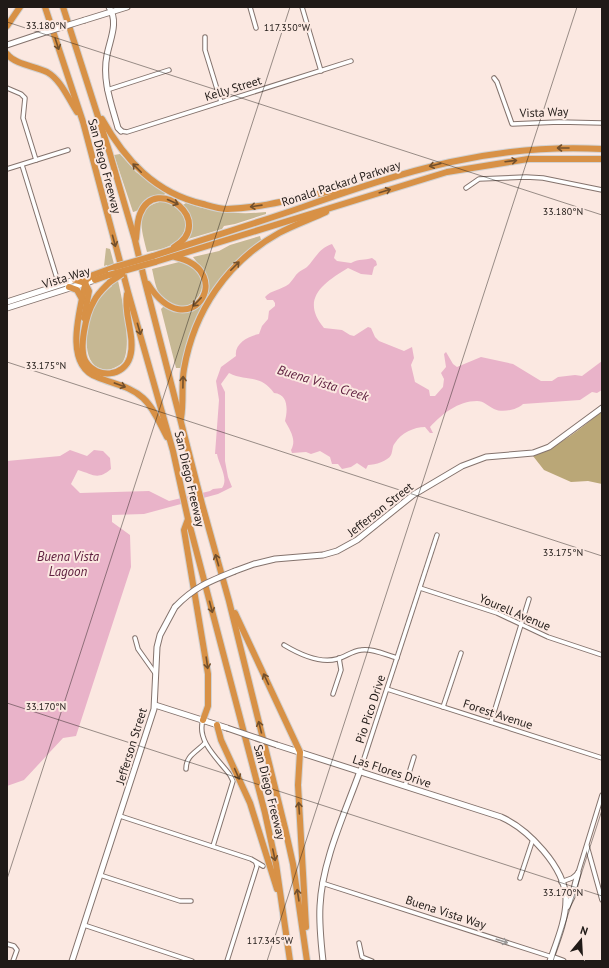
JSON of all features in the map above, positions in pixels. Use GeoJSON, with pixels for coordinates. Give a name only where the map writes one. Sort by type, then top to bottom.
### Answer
{"type":"FeatureCollection","features":[{"type":"Feature","properties":{"kind":"highway"},"geometry":{"type":"LineString","coordinates":[[7,26],[16,15],[20,7]]}},
{"type":"Feature","properties":{"kind":"highway","name":"San Diego Freeway"},"geometry":{"type":"LineString","coordinates":[[45,7],[83,122],[128,292],[174,451],[188,519],[265,813],[284,911],[290,961]]}},
{"type":"Feature","properties":{"kind":"highway","name":"San Diego Freeway"},"geometry":{"type":"LineString","coordinates":[[63,7],[136,240],[144,278],[197,486],[229,601],[285,828],[306,945],[307,961]]}},
{"type":"Feature","properties":{"kind":"highway"},"geometry":{"type":"LineString","coordinates":[[8,56],[47,72],[56,79],[83,122]]}},
{"type":"Feature","properties":{"kind":"highway"},"geometry":{"type":"LineString","coordinates":[[96,109],[127,158],[152,182],[182,199],[225,209],[257,206],[331,191],[350,190]]}},
{"type":"Feature","properties":{"kind":"highway","name":"Ronald Packard Parkway"},"geometry":{"type":"LineString","coordinates":[[109,276],[166,251],[415,170],[483,154],[547,148],[602,149]]}},
{"type":"Feature","properties":{"kind":"highway","name":"Ronald Packard Parkway"},"geometry":{"type":"LineString","coordinates":[[131,269],[416,181],[483,165],[528,160],[601,159]]}},
{"type":"Feature","properties":{"kind":"highway"},"geometry":{"type":"LineString","coordinates":[[136,240],[140,214],[145,206],[156,200],[172,200],[181,206],[185,211],[188,227],[184,239],[166,251]]}},
{"type":"Feature","properties":{"kind":"highway"},"geometry":{"type":"LineString","coordinates":[[181,421],[183,408],[184,369],[189,346],[205,306],[222,280],[242,259],[278,234],[347,202]]}},
{"type":"Feature","properties":{"kind":"highway"},"geometry":{"type":"LineString","coordinates":[[144,278],[157,298],[167,306],[177,310],[184,310],[196,305],[205,290],[205,278],[202,272],[192,262],[173,257]]}},
{"type":"Feature","properties":{"kind":"highway","name":"Vista Way"},"geometry":{"type":"LineString","coordinates":[[94,277],[109,276],[131,269]]}},
{"type":"Feature","properties":{"kind":"highway"},"geometry":{"type":"LineString","coordinates":[[109,276],[94,300],[86,324],[82,348],[86,362],[91,368],[100,373],[112,373],[122,369],[130,356],[131,346],[126,303],[128,292]]}},
{"type":"Feature","properties":{"kind":"highway"},"geometry":{"type":"LineString","coordinates":[[94,277],[87,278],[82,300],[76,345],[81,364],[89,374],[125,387],[145,400],[156,416],[174,451]]}},
{"type":"Feature","properties":{"kind":"highway"},"geometry":{"type":"LineString","coordinates":[[75,280],[85,283],[89,291],[84,314],[86,324]]}},
{"type":"Feature","properties":{"kind":"highway"},"geometry":{"type":"LineString","coordinates":[[69,287],[79,292],[82,300]]}},
{"type":"Feature","properties":{"kind":"highway"},"geometry":{"type":"LineString","coordinates":[[188,519],[184,530],[208,674],[208,706],[203,720]]}},
{"type":"Feature","properties":{"kind":"highway"},"geometry":{"type":"LineString","coordinates":[[229,601],[300,752],[298,785],[306,913],[306,945]]}},
{"type":"Feature","properties":{"kind":"highway"},"geometry":{"type":"LineString","coordinates":[[217,725],[221,740],[250,804],[284,911]]}},
{"type":"Feature","properties":{"kind":"main road"},"geometry":{"type":"LineString","coordinates":[[7,45],[85,20],[110,9],[127,7]]}},
{"type":"Feature","properties":{"kind":"main road"},"geometry":{"type":"LineString","coordinates":[[110,9],[113,27],[105,65],[107,90],[118,128],[122,131]]}},
{"type":"Feature","properties":{"kind":"main road","name":"Vista Way"},"geometry":{"type":"LineString","coordinates":[[7,308],[59,285],[75,280],[94,277]]}},
{"type":"Feature","properties":{"kind":"main road","name":"Vista Way"},"geometry":{"type":"LineString","coordinates":[[7,302],[85,283]]}},
{"type":"Feature","properties":{"kind":"main road","name":"Jefferson Street"},"geometry":{"type":"LineString","coordinates":[[72,961],[120,816],[154,705],[157,647],[160,635],[175,607],[191,591],[202,584],[254,564],[275,559],[323,555],[337,551],[357,540],[413,495],[462,466],[486,457],[533,453],[549,447],[602,408]]}},
{"type":"Feature","properties":{"kind":"main road","name":"Las Flores Drive"},"geometry":{"type":"LineString","coordinates":[[154,705],[501,817],[520,827],[533,839],[550,860],[562,882],[566,894],[564,915]]}},
{"type":"Feature","properties":{"kind":"main road","name":"Pio Pico Drive"},"geometry":{"type":"LineString","coordinates":[[323,961],[319,924],[322,883],[328,861],[360,771]]}},
{"type":"Feature","properties":{"kind":"main road"},"geometry":{"type":"LineString","coordinates":[[551,959],[564,915],[572,897],[578,873]]}},
{"type":"Feature","properties":{"kind":"main road","name":"Buena Vista Way"},"geometry":{"type":"LineString","coordinates":[[551,959],[563,961]]}},
{"type":"Feature","properties":{"kind":"street"},"geometry":{"type":"LineString","coordinates":[[250,7],[256,28]]}},
{"type":"Feature","properties":{"kind":"street"},"geometry":{"type":"LineString","coordinates":[[302,7],[321,71]]}},
{"type":"Feature","properties":{"kind":"street"},"geometry":{"type":"LineString","coordinates":[[205,37],[205,50],[221,102]]}},
{"type":"Feature","properties":{"kind":"street","name":"Kelly Street"},"geometry":{"type":"LineString","coordinates":[[122,131],[127,132],[351,61]]}},
{"type":"Feature","properties":{"kind":"street"},"geometry":{"type":"LineString","coordinates":[[107,90],[169,70]]}},
{"type":"Feature","properties":{"kind":"street","name":"Vista Way"},"geometry":{"type":"LineString","coordinates":[[494,78],[497,82],[512,124],[559,122],[602,123]]}},
{"type":"Feature","properties":{"kind":"street"},"geometry":{"type":"LineString","coordinates":[[7,88],[21,94],[25,98],[24,118],[36,160]]}},
{"type":"Feature","properties":{"kind":"street"},"geometry":{"type":"LineString","coordinates":[[7,169],[68,150]]}},
{"type":"Feature","properties":{"kind":"street"},"geometry":{"type":"LineString","coordinates":[[22,165],[59,285]]}},
{"type":"Feature","properties":{"kind":"street"},"geometry":{"type":"LineString","coordinates":[[466,188],[479,179],[526,177],[543,178],[602,190]]}},
{"type":"Feature","properties":{"kind":"street","name":"Pio Pico Drive"},"geometry":{"type":"LineString","coordinates":[[360,771],[437,535]]}},
{"type":"Feature","properties":{"kind":"street","name":"Yourell Avenue"},"geometry":{"type":"LineString","coordinates":[[420,588],[497,613],[548,637],[602,655]]}},
{"type":"Feature","properties":{"kind":"street"},"geometry":{"type":"LineString","coordinates":[[491,722],[529,599]]}},
{"type":"Feature","properties":{"kind":"street"},"geometry":{"type":"LineString","coordinates":[[135,638],[138,650],[155,673]]}},
{"type":"Feature","properties":{"kind":"street"},"geometry":{"type":"LineString","coordinates":[[284,645],[295,651],[322,660],[339,658],[361,650],[369,650],[397,658]]}},
{"type":"Feature","properties":{"kind":"street"},"geometry":{"type":"LineString","coordinates":[[443,707],[461,653]]}},
{"type":"Feature","properties":{"kind":"street"},"geometry":{"type":"LineString","coordinates":[[333,694],[342,670],[339,658]]}},
{"type":"Feature","properties":{"kind":"street","name":"Forest Avenue"},"geometry":{"type":"LineString","coordinates":[[387,689],[602,758]]}},
{"type":"Feature","properties":{"kind":"street"},"geometry":{"type":"LineString","coordinates":[[203,720],[201,726],[202,737],[233,781],[213,846]]}},
{"type":"Feature","properties":{"kind":"street"},"geometry":{"type":"LineString","coordinates":[[186,769],[186,762],[189,756],[205,742]]}},
{"type":"Feature","properties":{"kind":"street"},"geometry":{"type":"LineString","coordinates":[[406,786],[414,757]]}},
{"type":"Feature","properties":{"kind":"street"},"geometry":{"type":"LineString","coordinates":[[562,882],[572,878],[578,873],[602,795]]}},
{"type":"Feature","properties":{"kind":"street"},"geometry":{"type":"LineString","coordinates":[[120,816],[251,859],[263,866]]}},
{"type":"Feature","properties":{"kind":"street"},"geometry":{"type":"LineString","coordinates":[[520,878],[533,839]]}},
{"type":"Feature","properties":{"kind":"street"},"geometry":{"type":"LineString","coordinates":[[586,845],[602,900]]}},
{"type":"Feature","properties":{"kind":"street"},"geometry":{"type":"LineString","coordinates":[[227,961],[257,866],[256,863]]}},
{"type":"Feature","properties":{"kind":"street"},"geometry":{"type":"LineString","coordinates":[[100,875],[180,902],[191,901]]}},
{"type":"Feature","properties":{"kind":"street","name":"Buena Vista Way"},"geometry":{"type":"LineString","coordinates":[[322,883],[551,959]]}},
{"type":"Feature","properties":{"kind":"street"},"geometry":{"type":"LineString","coordinates":[[84,925],[192,961]]}},
{"type":"Feature","properties":{"kind":"street"},"geometry":{"type":"LineString","coordinates":[[359,942],[362,957],[372,961]]}},
{"type":"Feature","properties":{"kind":"street"},"geometry":{"type":"LineString","coordinates":[[7,944],[14,946],[17,950],[13,961]]}},
{"type":"Feature","properties":{"kind":"shaded area"},"geometry":{"type":"Polygon","coordinates":[[[120,154],[136,172],[165,193],[164,196],[153,198],[140,209],[133,212],[114,155],[120,154]]]}},
{"type":"Feature","properties":{"kind":"shaded area"},"geometry":{"type":"Polygon","coordinates":[[[164,201],[176,207],[181,212],[184,218],[185,230],[174,243],[163,248],[147,252],[142,228],[143,214],[147,208],[164,201]]]}},
{"type":"Feature","properties":{"kind":"shaded area"},"geometry":{"type":"Polygon","coordinates":[[[186,203],[206,209],[225,212],[266,212],[266,214],[224,226],[222,229],[188,239],[190,218],[183,205],[186,203]]]}},
{"type":"Feature","properties":{"kind":"shaded area"},"geometry":{"type":"Polygon","coordinates":[[[260,236],[261,240],[231,266],[208,296],[192,329],[181,368],[176,368],[161,309],[164,306],[177,312],[191,310],[208,289],[205,273],[193,257],[219,251],[230,245],[260,236]]]}},
{"type":"Feature","properties":{"kind":"shaded area"},"geometry":{"type":"Polygon","coordinates":[[[106,248],[110,249],[120,290],[124,308],[127,341],[126,354],[122,363],[115,368],[107,370],[95,365],[90,359],[87,342],[87,332],[95,305],[112,286],[107,265],[104,266],[106,248]]]}},
{"type":"Feature","properties":{"kind":"shaded area"},"geometry":{"type":"Polygon","coordinates":[[[179,262],[194,268],[201,277],[202,287],[198,297],[190,304],[180,307],[169,304],[159,293],[152,269],[179,262]]]}},
{"type":"Feature","properties":{"kind":"shaded area"},"geometry":{"type":"Polygon","coordinates":[[[602,411],[602,484],[588,481],[571,482],[544,470],[533,456],[561,442],[578,431],[602,411]]]}},
{"type":"Feature","properties":{"kind":"water"},"geometry":{"type":"Polygon","coordinates":[[[332,244],[336,251],[334,258],[337,261],[351,263],[372,258],[376,261],[377,265],[374,267],[372,275],[361,274],[348,268],[323,286],[314,300],[314,308],[317,318],[324,328],[342,330],[354,336],[368,327],[371,328],[375,337],[379,341],[404,351],[412,347],[414,358],[411,365],[415,382],[429,390],[430,396],[435,396],[443,387],[444,379],[441,373],[446,367],[444,354],[446,352],[453,364],[457,367],[481,357],[513,364],[541,381],[552,381],[558,377],[575,375],[582,376],[602,361],[602,390],[597,393],[592,392],[580,400],[523,404],[517,408],[505,411],[494,409],[479,401],[463,403],[445,413],[430,427],[433,433],[430,433],[425,427],[421,427],[412,429],[401,436],[394,444],[392,453],[384,461],[368,465],[366,469],[357,463],[351,467],[342,469],[338,464],[332,464],[330,457],[320,451],[311,454],[306,452],[292,453],[291,450],[293,446],[293,439],[291,431],[285,421],[287,407],[282,396],[274,393],[269,387],[258,380],[235,376],[229,373],[221,384],[225,392],[225,461],[228,477],[232,487],[218,494],[144,514],[112,515],[112,522],[130,535],[131,567],[76,736],[63,738],[24,780],[7,786],[7,461],[60,456],[70,450],[87,456],[94,450],[103,451],[110,458],[111,469],[98,476],[78,470],[71,484],[80,493],[149,491],[169,501],[222,488],[224,484],[224,476],[217,454],[215,454],[219,400],[216,381],[221,367],[236,356],[239,344],[250,337],[259,334],[262,326],[268,319],[269,311],[275,306],[273,300],[267,300],[265,297],[289,284],[300,271],[307,267],[320,251],[332,244]]]}},
{"type":"Feature","properties":{"kind":"water label","name":"Buena Vista Creek"},"geometry":{"type":"Point","coordinates":[323,383]}},
{"type":"Feature","properties":{"kind":"water label","name":"Buena Vista Lagoon"},"geometry":{"type":"Point","coordinates":[68,564]}}]}
